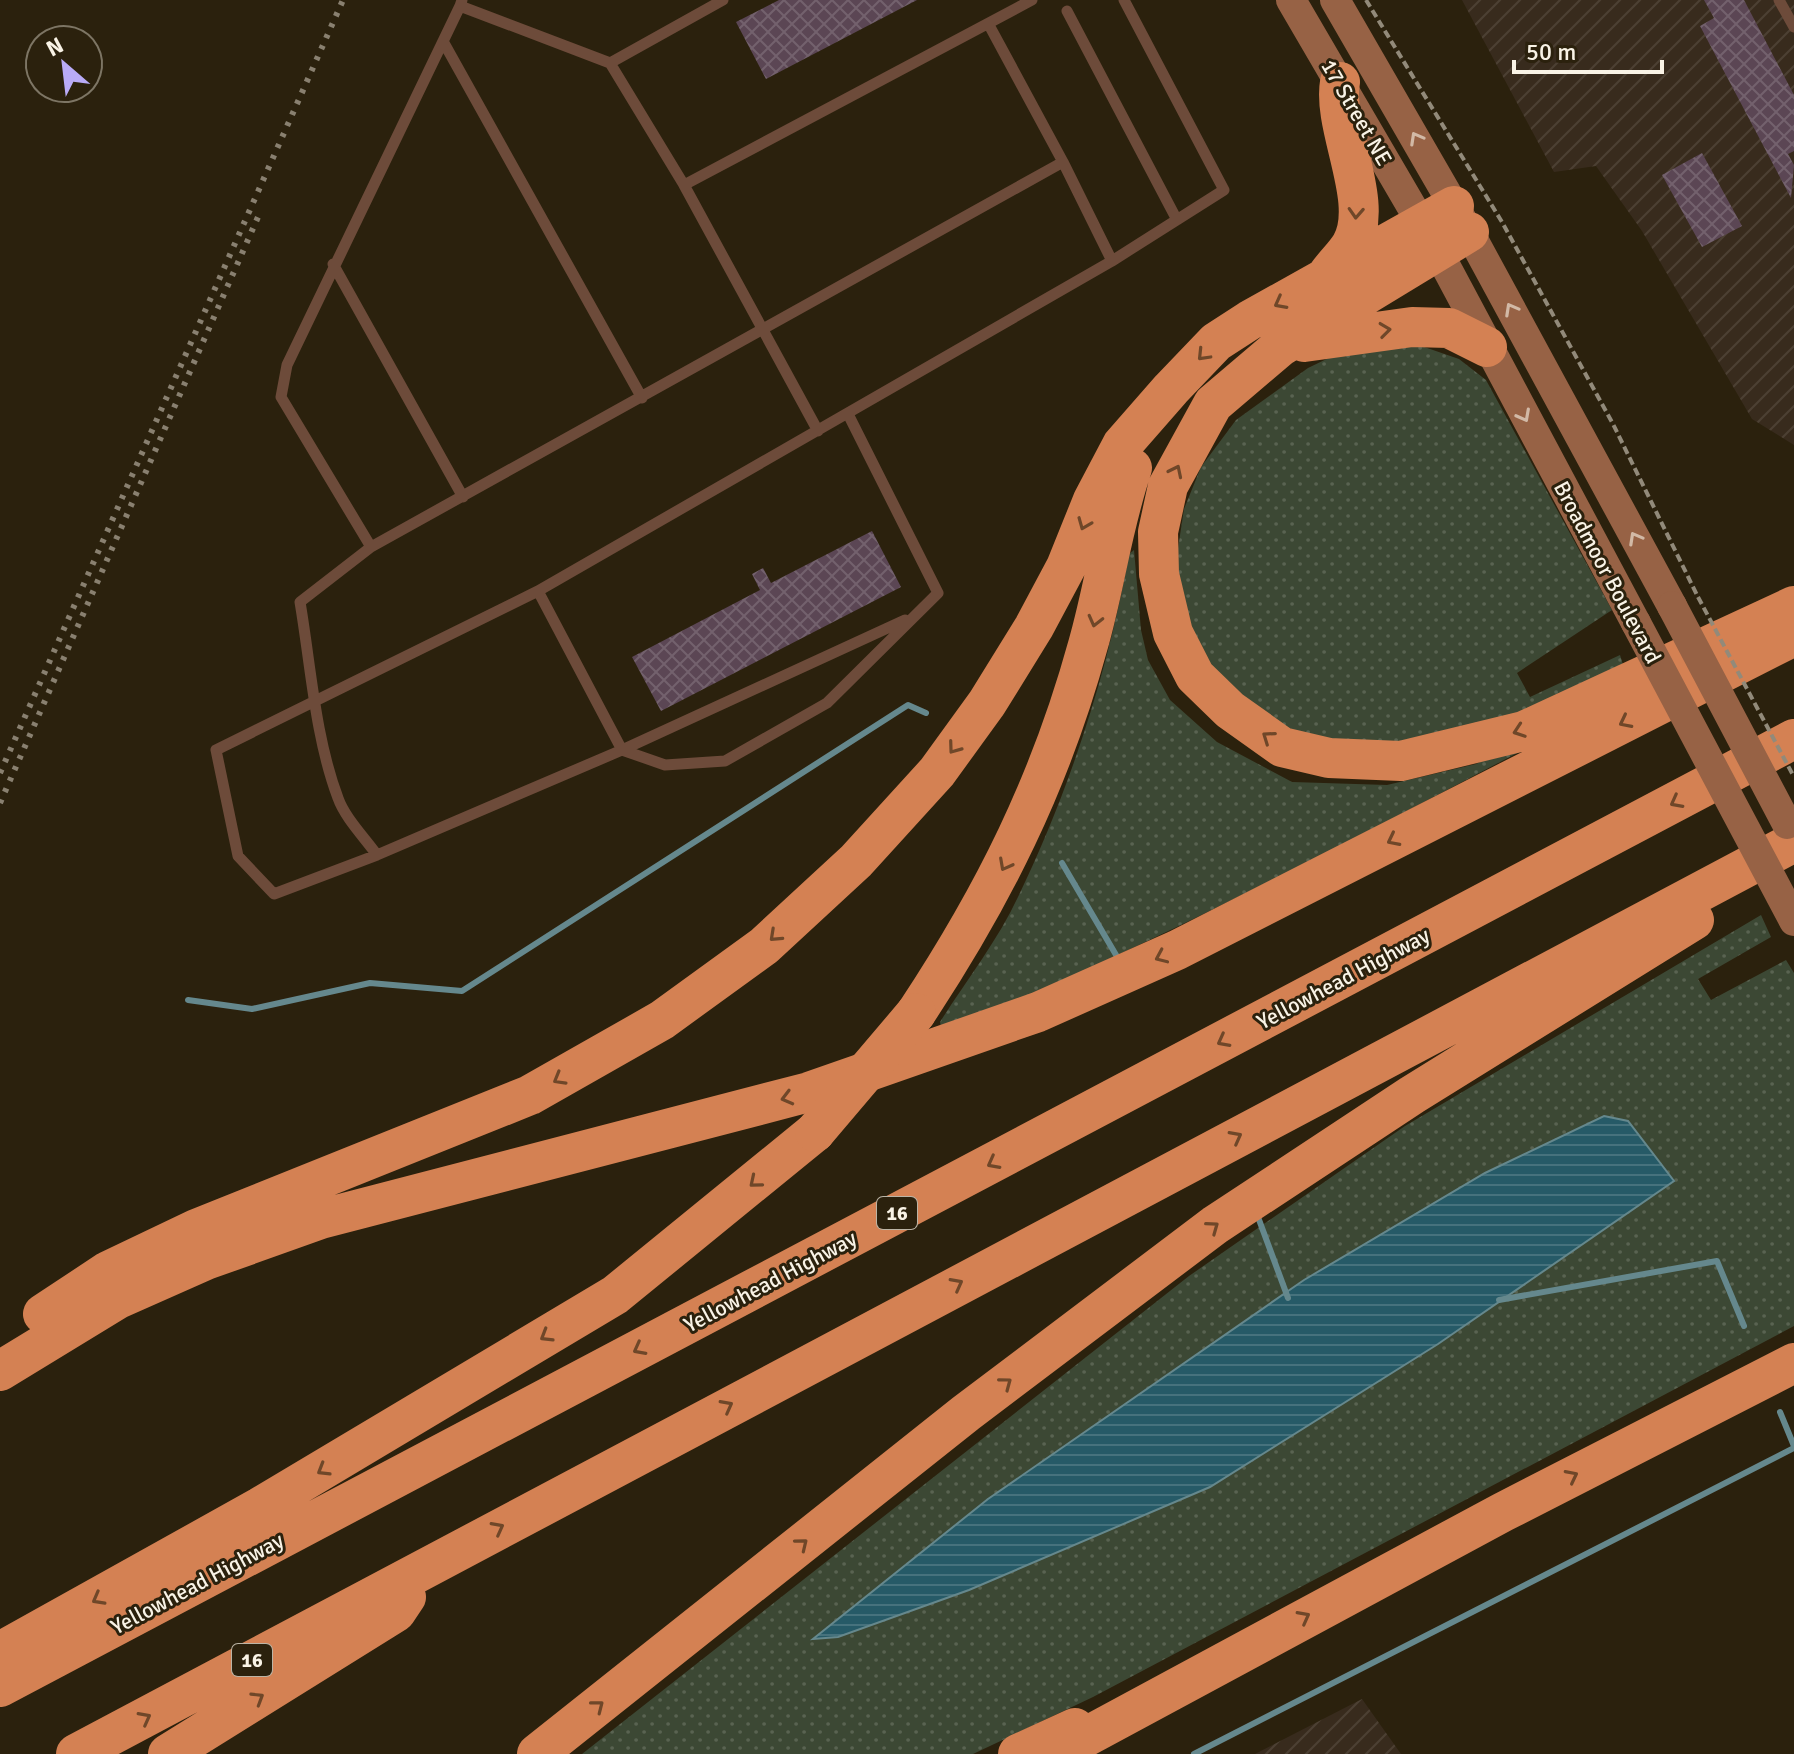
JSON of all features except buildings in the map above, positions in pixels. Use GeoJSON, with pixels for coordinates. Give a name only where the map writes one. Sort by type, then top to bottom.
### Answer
{"type":"FeatureCollection","features":[{"type":"Feature","properties":{"kind":"highway"},"geometry":{"type":"LineString","coordinates":[[1322,281],[1353,243],[1357,214],[1356,179],[1336,103],[1340,82]]}},
{"type":"Feature","properties":{"kind":"highway"},"geometry":{"type":"LineString","coordinates":[[0,1343],[108,1271],[196,1229],[530,1095],[662,1020],[764,946],[856,861],[937,772],[987,703],[1066,567],[1093,500],[1122,445],[1171,389],[1216,342],[1322,281],[1445,228]]}},
{"type":"Feature","properties":{"kind":"highway"},"geometry":{"type":"LineString","coordinates":[[1445,228],[1280,347],[1213,404],[1168,486],[1158,532],[1159,574],[1173,633],[1195,676],[1230,710],[1282,747],[1329,758],[1401,761],[1453,751],[1524,731],[1794,606]]}},
{"type":"Feature","properties":{"kind":"highway"},"geometry":{"type":"LineString","coordinates":[[1280,347],[1412,327],[1449,328],[1487,347]]}},
{"type":"Feature","properties":{"kind":"highway"},"geometry":{"type":"LineString","coordinates":[[0,1652],[260,1507],[615,1295],[815,1132],[916,1013],[1008,860],[1041,784],[1088,647],[1107,574],[1116,514],[1137,451],[1171,389]]}},
{"type":"Feature","properties":{"kind":"highway"},"geometry":{"type":"LineString","coordinates":[[0,1371],[118,1299],[206,1260],[321,1219],[809,1092],[1038,1012],[1177,950],[1794,636]]}},
{"type":"Feature","properties":{"kind":"highway","name":"Yellowhead Highway"},"geometry":{"type":"LineString","coordinates":[[0,1687],[1794,739]]}},
{"type":"Feature","properties":{"kind":"highway"},"geometry":{"type":"LineString","coordinates":[[537,1754],[966,1413],[1215,1225],[1412,1095],[1663,942],[1794,843]]}},
{"type":"Feature","properties":{"kind":"highway","name":"16"},"geometry":{"type":"LineString","coordinates":[[76,1754],[1794,843]]}},
{"type":"Feature","properties":{"kind":"highway"},"geometry":{"type":"LineString","coordinates":[[1054,1754],[1235,1653],[1794,1363]]}},
{"type":"Feature","properties":{"kind":"highway"},"geometry":{"type":"LineString","coordinates":[[168,1754],[396,1612],[429,1565]]}},
{"type":"Feature","properties":{"kind":"highway"},"geometry":{"type":"LineString","coordinates":[[1018,1754],[1235,1653]]}},
{"type":"Feature","properties":{"kind":"main road","name":"17 Street NE"},"geometry":{"type":"LineString","coordinates":[[1291,0],[1340,82],[1445,228]]}},
{"type":"Feature","properties":{"kind":"main road","name":"17 Street NE"},"geometry":{"type":"LineString","coordinates":[[1335,0],[1445,228]]}},
{"type":"Feature","properties":{"kind":"main road","name":"Broadmoor Boulevard"},"geometry":{"type":"LineString","coordinates":[[1445,228],[1487,347],[1794,921]]}},
{"type":"Feature","properties":{"kind":"main road","name":"Broadmoor Boulevard"},"geometry":{"type":"LineString","coordinates":[[1445,228],[1685,602],[1794,843]]}},
{"type":"Feature","properties":{"kind":"lane"},"geometry":{"type":"LineString","coordinates":[[610,63],[723,0]]}},
{"type":"Feature","properties":{"kind":"lane"},"geometry":{"type":"LineString","coordinates":[[684,185],[1032,0]]}},
{"type":"Feature","properties":{"kind":"lane"},"geometry":{"type":"LineString","coordinates":[[910,618],[622,750],[377,855],[274,894],[238,856],[216,750],[538,591],[1112,261],[1224,190],[1124,0]]}},
{"type":"Feature","properties":{"kind":"lane"},"geometry":{"type":"LineString","coordinates":[[1779,0],[1794,27]]}},
{"type":"Feature","properties":{"kind":"lane"},"geometry":{"type":"LineString","coordinates":[[371,547],[281,397],[287,365],[333,264],[461,3],[610,63],[684,185],[818,431]]}},
{"type":"Feature","properties":{"kind":"lane"},"geometry":{"type":"LineString","coordinates":[[1067,11],[1177,220]]}},
{"type":"Feature","properties":{"kind":"lane"},"geometry":{"type":"LineString","coordinates":[[989,25],[1112,261]]}},
{"type":"Feature","properties":{"kind":"lane"},"geometry":{"type":"LineString","coordinates":[[444,43],[642,398]]}},
{"type":"Feature","properties":{"kind":"lane"},"geometry":{"type":"LineString","coordinates":[[377,855],[339,801],[321,735],[300,602],[371,547],[1063,162]]}},
{"type":"Feature","properties":{"kind":"lane"},"geometry":{"type":"LineString","coordinates":[[333,264],[463,497]]}},
{"type":"Feature","properties":{"kind":"lane"},"geometry":{"type":"LineString","coordinates":[[538,591],[622,750],[665,765],[725,761],[827,703],[938,593],[848,414]]}},
{"type":"Feature","properties":{"kind":"path"},"geometry":{"type":"LineString","coordinates":[[1366,0],[1502,222],[1613,424],[1685,602],[1794,777]]}},
{"type":"Feature","properties":{"kind":"shaded area"},"geometry":{"type":"Polygon","coordinates":[[[1462,0],[1794,0],[1794,445],[1752,419],[1642,231],[1596,166],[1554,172],[1462,0]]]}},
{"type":"Feature","properties":{"kind":"shaded area"},"geometry":{"type":"Polygon","coordinates":[[[1362,1699],[1401,1754],[1255,1754],[1362,1699]]]}},
{"type":"Feature","properties":{"kind":"green space"},"geometry":{"type":"Polygon","coordinates":[[[1404,340],[1459,359],[1486,380],[1612,610],[1517,673],[1530,697],[1620,655],[1624,668],[1543,704],[1463,733],[1395,749],[1293,738],[1207,674],[1173,581],[1184,509],[1201,467],[1236,420],[1308,368],[1337,354],[1404,340]]]}},
{"type":"Feature","properties":{"kind":"green space"},"geometry":{"type":"Polygon","coordinates":[[[1134,550],[1141,630],[1148,660],[1170,700],[1217,742],[1292,782],[1387,785],[1476,764],[1545,730],[1551,735],[1326,853],[1174,928],[942,1033],[940,1022],[1010,913],[1054,814],[1085,729],[1110,642],[1129,554],[1134,550]]]}},
{"type":"Feature","properties":{"kind":"green space"},"geometry":{"type":"Polygon","coordinates":[[[1761,915],[1771,937],[1698,979],[1711,1000],[1786,960],[1794,973],[1794,1326],[1093,1697],[973,1754],[582,1754],[1189,1276],[1405,1126],[1761,915]],[[1604,1116],[1485,1173],[1304,1280],[988,1499],[815,1639],[838,1637],[969,1590],[1604,1116]]]}},
{"type":"Feature","properties":{"kind":"water"},"geometry":{"type":"Polygon","coordinates":[[[1604,1116],[1628,1121],[1674,1181],[1438,1344],[1210,1487],[969,1590],[838,1637],[813,1639],[988,1499],[1304,1280],[1485,1173],[1604,1116]]]}},
{"type":"Feature","properties":{"kind":"waterway"},"geometry":{"type":"LineString","coordinates":[[188,1000],[252,1009],[370,983],[462,991],[908,705],[926,713]]}},
{"type":"Feature","properties":{"kind":"waterway"},"geometry":{"type":"LineString","coordinates":[[1062,863],[1119,960]]}},
{"type":"Feature","properties":{"kind":"waterway"},"geometry":{"type":"LineString","coordinates":[[1258,1217],[1288,1298]]}},
{"type":"Feature","properties":{"kind":"waterway"},"geometry":{"type":"LineString","coordinates":[[1499,1300],[1717,1261],[1744,1326]]}},
{"type":"Feature","properties":{"kind":"waterway"},"geometry":{"type":"LineString","coordinates":[[1780,1412],[1794,1446]]}},
{"type":"Feature","properties":{"kind":"waterway"},"geometry":{"type":"LineString","coordinates":[[1194,1754],[1794,1448]]}},
{"type":"Feature","properties":{"kind":"railway"},"geometry":{"type":"LineString","coordinates":[[0,773],[343,0]]}},
{"type":"Feature","properties":{"kind":"railway"},"geometry":{"type":"LineString","coordinates":[[0,803],[258,217]]}}]}
